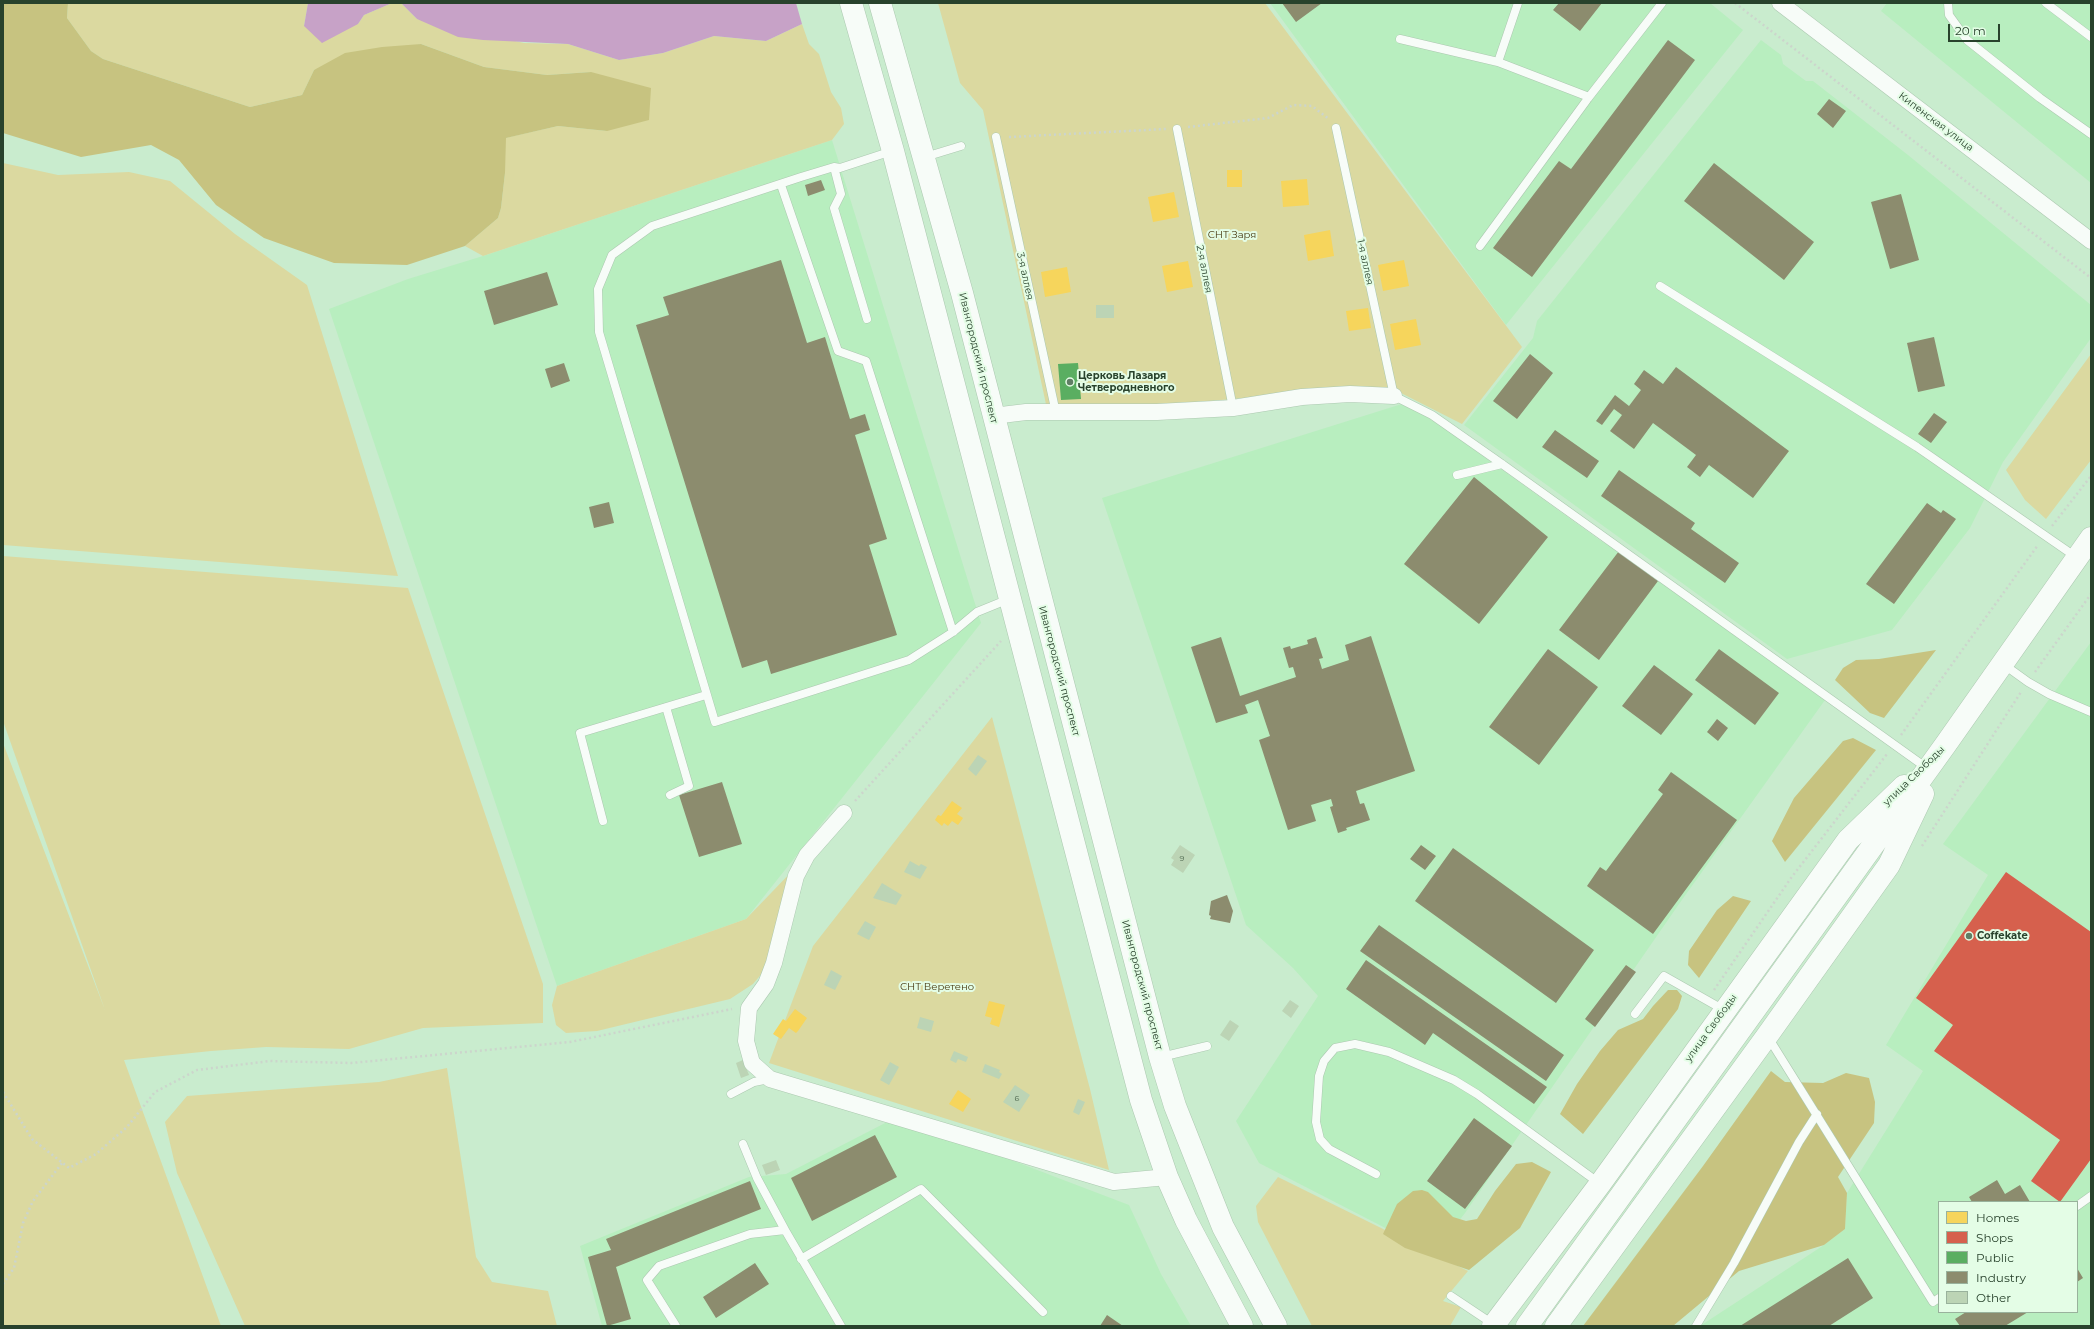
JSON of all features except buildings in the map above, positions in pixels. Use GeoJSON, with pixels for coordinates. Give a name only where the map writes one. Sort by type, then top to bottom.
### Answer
{"type":"FeatureCollection","features":[{"type":"Feature","properties":{"kind":"main road"},"geometry":{"type":"LineString","coordinates":[[852,3],[893,151],[1141,1100],[1167,1177],[1186,1220],[1242,1326]]}},
{"type":"Feature","properties":{"kind":"main road","name":"Ивангородский проспект"},"geometry":{"type":"LineString","coordinates":[[880,3],[924,157],[993,416],[1160,1057],[1175,1106],[1223,1227],[1276,1326]]}},
{"type":"Feature","properties":{"kind":"main road","name":"улица Свободы"},"geometry":{"type":"LineString","coordinates":[[1527,1326],[1946,744],[2091,538]]}},
{"type":"Feature","properties":{"kind":"main road","name":"улица Свободы"},"geometry":{"type":"LineString","coordinates":[[1494,1325],[1600,1184],[1848,840],[1946,744]]}},
{"type":"Feature","properties":{"kind":"main road","name":"улица Свободы"},"geometry":{"type":"LineString","coordinates":[[1556,1326],[1767,1036],[1889,865],[1946,744]]}},
{"type":"Feature","properties":{"kind":"street","name":"Кипенская улица"},"geometry":{"type":"LineString","coordinates":[[1780,3],[2091,241]]}},
{"type":"Feature","properties":{"kind":"street"},"geometry":{"type":"LineString","coordinates":[[993,416],[1026,412],[1056,414],[1094,411],[1157,412],[1233,408],[1302,397],[1350,394],[1394,396]]}},
{"type":"Feature","properties":{"kind":"street"},"geometry":{"type":"LineString","coordinates":[[844,813],[807,855],[796,876],[774,963],[766,984],[749,1008],[746,1041],[752,1063],[770,1078],[1114,1182],[1167,1177]]}},
{"type":"Feature","properties":{"kind":"lane"},"geometry":{"type":"LineString","coordinates":[[1498,62],[1518,3]]}},
{"type":"Feature","properties":{"kind":"lane"},"geometry":{"type":"LineString","coordinates":[[1480,246],[1589,97],[1662,3]]}},
{"type":"Feature","properties":{"kind":"lane"},"geometry":{"type":"LineString","coordinates":[[1948,3],[1949,15],[1967,40],[2040,98],[2091,134]]}},
{"type":"Feature","properties":{"kind":"lane"},"geometry":{"type":"LineString","coordinates":[[2046,3],[2091,37]]}},
{"type":"Feature","properties":{"kind":"lane"},"geometry":{"type":"LineString","coordinates":[[1400,38],[1498,62],[1589,97]]}},
{"type":"Feature","properties":{"kind":"lane","name":"1-я аллея"},"geometry":{"type":"LineString","coordinates":[[1336,128],[1394,396]]}},
{"type":"Feature","properties":{"kind":"lane","name":"2-я аллея"},"geometry":{"type":"LineString","coordinates":[[1177,129],[1233,408]]}},
{"type":"Feature","properties":{"kind":"lane","name":"3-я аллея"},"geometry":{"type":"LineString","coordinates":[[996,137],[1056,414]]}},
{"type":"Feature","properties":{"kind":"lane"},"geometry":{"type":"LineString","coordinates":[[924,157],[961,146]]}},
{"type":"Feature","properties":{"kind":"lane"},"geometry":{"type":"LineString","coordinates":[[893,151],[840,168],[834,167],[652,226],[612,256],[598,289],[600,332],[715,722],[909,660],[953,632],[977,612],[1010,599]]}},
{"type":"Feature","properties":{"kind":"lane"},"geometry":{"type":"LineString","coordinates":[[834,167],[841,194],[834,208],[867,319]]}},
{"type":"Feature","properties":{"kind":"lane"},"geometry":{"type":"LineString","coordinates":[[781,185],[838,351],[866,360],[953,632]]}},
{"type":"Feature","properties":{"kind":"lane"},"geometry":{"type":"LineString","coordinates":[[1660,286],[1917,447],[2077,558]]}},
{"type":"Feature","properties":{"kind":"lane"},"geometry":{"type":"LineString","coordinates":[[1394,396],[1432,415],[1924,766]]}},
{"type":"Feature","properties":{"kind":"lane"},"geometry":{"type":"LineString","coordinates":[[1457,475],[1502,464]]}},
{"type":"Feature","properties":{"kind":"lane"},"geometry":{"type":"LineString","coordinates":[[2003,663],[2028,682],[2050,694],[2091,712]]}},
{"type":"Feature","properties":{"kind":"lane"},"geometry":{"type":"LineString","coordinates":[[603,821],[580,733],[706,695]]}},
{"type":"Feature","properties":{"kind":"lane"},"geometry":{"type":"LineString","coordinates":[[666,707],[689,786],[670,795]]}},
{"type":"Feature","properties":{"kind":"lane"},"geometry":{"type":"LineString","coordinates":[[1635,1014],[1664,976],[1724,1010]]}},
{"type":"Feature","properties":{"kind":"lane"},"geometry":{"type":"LineString","coordinates":[[1767,1036],[1817,1114],[1932,1302],[1938,1299]]}},
{"type":"Feature","properties":{"kind":"lane"},"geometry":{"type":"LineString","coordinates":[[1376,1174],[1329,1149],[1320,1139],[1316,1122],[1319,1076],[1324,1061],[1335,1048],[1355,1044],[1389,1052],[1454,1080],[1477,1094],[1600,1184]]}},
{"type":"Feature","properties":{"kind":"lane"},"geometry":{"type":"LineString","coordinates":[[1160,1057],[1207,1046]]}},
{"type":"Feature","properties":{"kind":"lane"},"geometry":{"type":"LineString","coordinates":[[730,1094],[754,1082],[770,1078]]}},
{"type":"Feature","properties":{"kind":"lane"},"geometry":{"type":"LineString","coordinates":[[1696,1326],[1734,1263],[1798,1142],[1817,1114]]}},
{"type":"Feature","properties":{"kind":"lane"},"geometry":{"type":"LineString","coordinates":[[743,1144],[758,1178],[785,1230],[840,1326]]}},
{"type":"Feature","properties":{"kind":"lane"},"geometry":{"type":"LineString","coordinates":[[802,1259],[921,1189],[1043,1312]]}},
{"type":"Feature","properties":{"kind":"lane"},"geometry":{"type":"LineString","coordinates":[[2078,1205],[2091,1196]]}},
{"type":"Feature","properties":{"kind":"lane"},"geometry":{"type":"LineString","coordinates":[[676,1326],[647,1280],[659,1266],[750,1234],[785,1230]]}},
{"type":"Feature","properties":{"kind":"lane"},"geometry":{"type":"LineString","coordinates":[[1451,1296],[1494,1325]]}},
{"type":"Feature","properties":{"kind":"path"},"geometry":{"type":"LineString","coordinates":[[1735,3],[2091,278]]}},
{"type":"Feature","properties":{"kind":"path"},"geometry":{"type":"LineString","coordinates":[[1941,818],[2028,682],[2091,594]]}},
{"type":"Feature","properties":{"kind":"path"},"geometry":{"type":"LineString","coordinates":[[844,813],[1001,640]]}},
{"type":"Feature","properties":{"kind":"path"},"geometry":{"type":"LineString","coordinates":[[3,1092],[32,1139],[69,1168],[96,1154],[127,1127],[155,1092],[197,1070],[270,1061],[351,1063],[570,1042],[728,1009],[749,1008]]}},
{"type":"Feature","properties":{"kind":"path"},"geometry":{"type":"LineString","coordinates":[[3,1284],[14,1268],[23,1223],[33,1200],[62,1163]]}},
{"type":"Feature","properties":{"kind":"shaded area"},"geometry":{"type":"Polygon","coordinates":[[[3,3],[68,3],[67,18],[91,51],[103,59],[250,107],[302,95],[314,70],[345,53],[382,47],[421,44],[484,67],[547,75],[591,72],[651,88],[649,120],[607,131],[558,126],[506,138],[505,173],[501,208],[498,218],[465,246],[407,265],[334,263],[264,238],[216,205],[179,160],[151,145],[81,157],[3,133],[3,3]]]}},
{"type":"Feature","properties":{"kind":"shaded area"},"geometry":{"type":"Polygon","coordinates":[[[308,3],[392,3],[364,15],[358,24],[322,43],[304,26],[308,3]]]}},
{"type":"Feature","properties":{"kind":"shaded area"},"geometry":{"type":"Polygon","coordinates":[[[401,3],[796,3],[802,24],[766,41],[714,36],[663,53],[619,60],[568,44],[483,40],[458,37],[417,19],[401,3]]]}},
{"type":"Feature","properties":{"kind":"shaded area"},"geometry":{"type":"Polygon","coordinates":[[[1270,3],[1710,3],[1743,30],[1506,325],[1270,3]]]}},
{"type":"Feature","properties":{"kind":"shaded area"},"geometry":{"type":"Polygon","coordinates":[[[1887,3],[2091,3],[2091,183],[1881,11],[1887,3]]]}},
{"type":"Feature","properties":{"kind":"shaded area"},"geometry":{"type":"Polygon","coordinates":[[[1761,40],[1781,55],[1783,64],[1806,81],[1813,81],[1908,155],[2091,305],[2091,338],[2003,462],[1970,528],[1892,630],[1787,659],[1464,425],[1533,338],[1537,321],[1761,40]]]}},
{"type":"Feature","properties":{"kind":"shaded area"},"geometry":{"type":"Polygon","coordinates":[[[832,140],[981,623],[746,919],[557,986],[329,309],[408,279],[483,256],[832,140]]]}},
{"type":"Feature","properties":{"kind":"shaded area"},"geometry":{"type":"Polygon","coordinates":[[[1405,403],[1447,430],[1601,541],[1619,551],[1825,700],[1679,904],[1465,1213],[1434,1253],[1259,1163],[1236,1121],[1318,996],[1293,968],[1246,925],[1102,498],[1405,403]]]}},
{"type":"Feature","properties":{"kind":"shaded area"},"geometry":{"type":"Polygon","coordinates":[[[2091,642],[2091,1326],[1700,1326],[1824,1245],[1845,1229],[1847,1193],[1923,1071],[1886,1045],[1988,875],[1943,844],[2091,642]]]}},
{"type":"Feature","properties":{"kind":"shaded area"},"geometry":{"type":"Polygon","coordinates":[[[1936,650],[1884,718],[1870,713],[1835,680],[1843,668],[1856,660],[1879,659],[1936,650]]]}},
{"type":"Feature","properties":{"kind":"shaded area"},"geometry":{"type":"Polygon","coordinates":[[[1853,738],[1876,750],[1785,862],[1772,841],[1794,798],[1843,741],[1853,738]]]}},
{"type":"Feature","properties":{"kind":"shaded area"},"geometry":{"type":"Polygon","coordinates":[[[1733,896],[1751,901],[1699,978],[1688,965],[1689,951],[1717,910],[1733,896]]]}},
{"type":"Feature","properties":{"kind":"shaded area"},"geometry":{"type":"Polygon","coordinates":[[[1668,990],[1677,990],[1682,996],[1678,1009],[1583,1134],[1560,1114],[1577,1084],[1600,1051],[1618,1030],[1643,1019],[1668,990]]]}},
{"type":"Feature","properties":{"kind":"shaded area"},"geometry":{"type":"Polygon","coordinates":[[[1771,1071],[1785,1082],[1823,1083],[1846,1073],[1869,1078],[1875,1102],[1874,1123],[1838,1177],[1847,1193],[1845,1229],[1824,1245],[1739,1271],[1673,1326],[1583,1326],[1703,1166],[1771,1071]]]}},
{"type":"Feature","properties":{"kind":"shaded area"},"geometry":{"type":"Polygon","coordinates":[[[891,1120],[990,1152],[1129,1205],[1161,1274],[1191,1326],[602,1326],[580,1246],[749,1177],[786,1174],[891,1120]]]}},
{"type":"Feature","properties":{"kind":"shaded area"},"geometry":{"type":"Polygon","coordinates":[[[1532,1162],[1551,1172],[1520,1228],[1469,1270],[1405,1248],[1383,1234],[1397,1204],[1413,1191],[1422,1190],[1428,1192],[1453,1217],[1466,1221],[1477,1219],[1495,1191],[1516,1164],[1532,1162]]]}},
{"type":"Feature","properties":{"kind":"green space"},"geometry":{"type":"Polygon","coordinates":[[[68,3],[308,3],[304,26],[358,24],[364,15],[392,3],[401,3],[417,19],[524,43],[568,44],[619,60],[663,53],[714,36],[766,41],[802,24],[809,44],[819,54],[831,92],[841,108],[844,124],[832,140],[483,256],[465,246],[498,218],[501,208],[505,173],[505,138],[558,126],[607,131],[591,72],[547,75],[484,67],[421,44],[314,70],[302,95],[250,107],[103,59],[91,51],[67,18],[68,3]]]}},
{"type":"Feature","properties":{"kind":"green space","name":"СНТ Заря"},"geometry":{"type":"Polygon","coordinates":[[[938,3],[1265,3],[1522,347],[1462,424],[1397,391],[1376,387],[1137,407],[1047,409],[983,110],[960,83],[938,3]]]}},
{"type":"Feature","properties":{"kind":"green space"},"geometry":{"type":"Polygon","coordinates":[[[3,163],[58,175],[129,172],[170,181],[235,234],[307,285],[398,576],[3,545],[3,163]]]}},
{"type":"Feature","properties":{"kind":"green space"},"geometry":{"type":"Polygon","coordinates":[[[2091,354],[2091,460],[2046,519],[2025,500],[2006,470],[2091,354]]]}},
{"type":"Feature","properties":{"kind":"green space"},"geometry":{"type":"Polygon","coordinates":[[[3,556],[408,588],[543,984],[543,1023],[423,1028],[349,1049],[266,1047],[124,1060],[221,1326],[3,1326],[3,743],[105,1010],[3,721],[3,556]]]}},
{"type":"Feature","properties":{"kind":"green space","name":"СНТ Веретено"},"geometry":{"type":"Polygon","coordinates":[[[992,717],[1090,1089],[1109,1170],[769,1063],[813,946],[992,717]]]}},
{"type":"Feature","properties":{"kind":"green space"},"geometry":{"type":"Polygon","coordinates":[[[796,867],[764,971],[753,984],[730,999],[597,1031],[566,1033],[556,1025],[552,1005],[557,986],[746,919],[796,867]]]}},
{"type":"Feature","properties":{"kind":"green space"},"geometry":{"type":"Polygon","coordinates":[[[447,1068],[476,1257],[492,1282],[548,1291],[557,1326],[245,1326],[177,1173],[165,1122],[187,1096],[379,1082],[447,1068]]]}},
{"type":"Feature","properties":{"kind":"green space"},"geometry":{"type":"Polygon","coordinates":[[[1278,1177],[1468,1271],[1443,1301],[1461,1307],[1450,1326],[1312,1326],[1258,1222],[1256,1206],[1278,1177]]]}},
{"type":"Feature","properties":{"kind":"place","name":"Церковь Лазаря Четверодневного"},"geometry":{"type":"Point","coordinates":[1070,382]}},
{"type":"Feature","properties":{"kind":"place","name":"Coffekate"},"geometry":{"type":"Point","coordinates":[1969,936]}}]}
